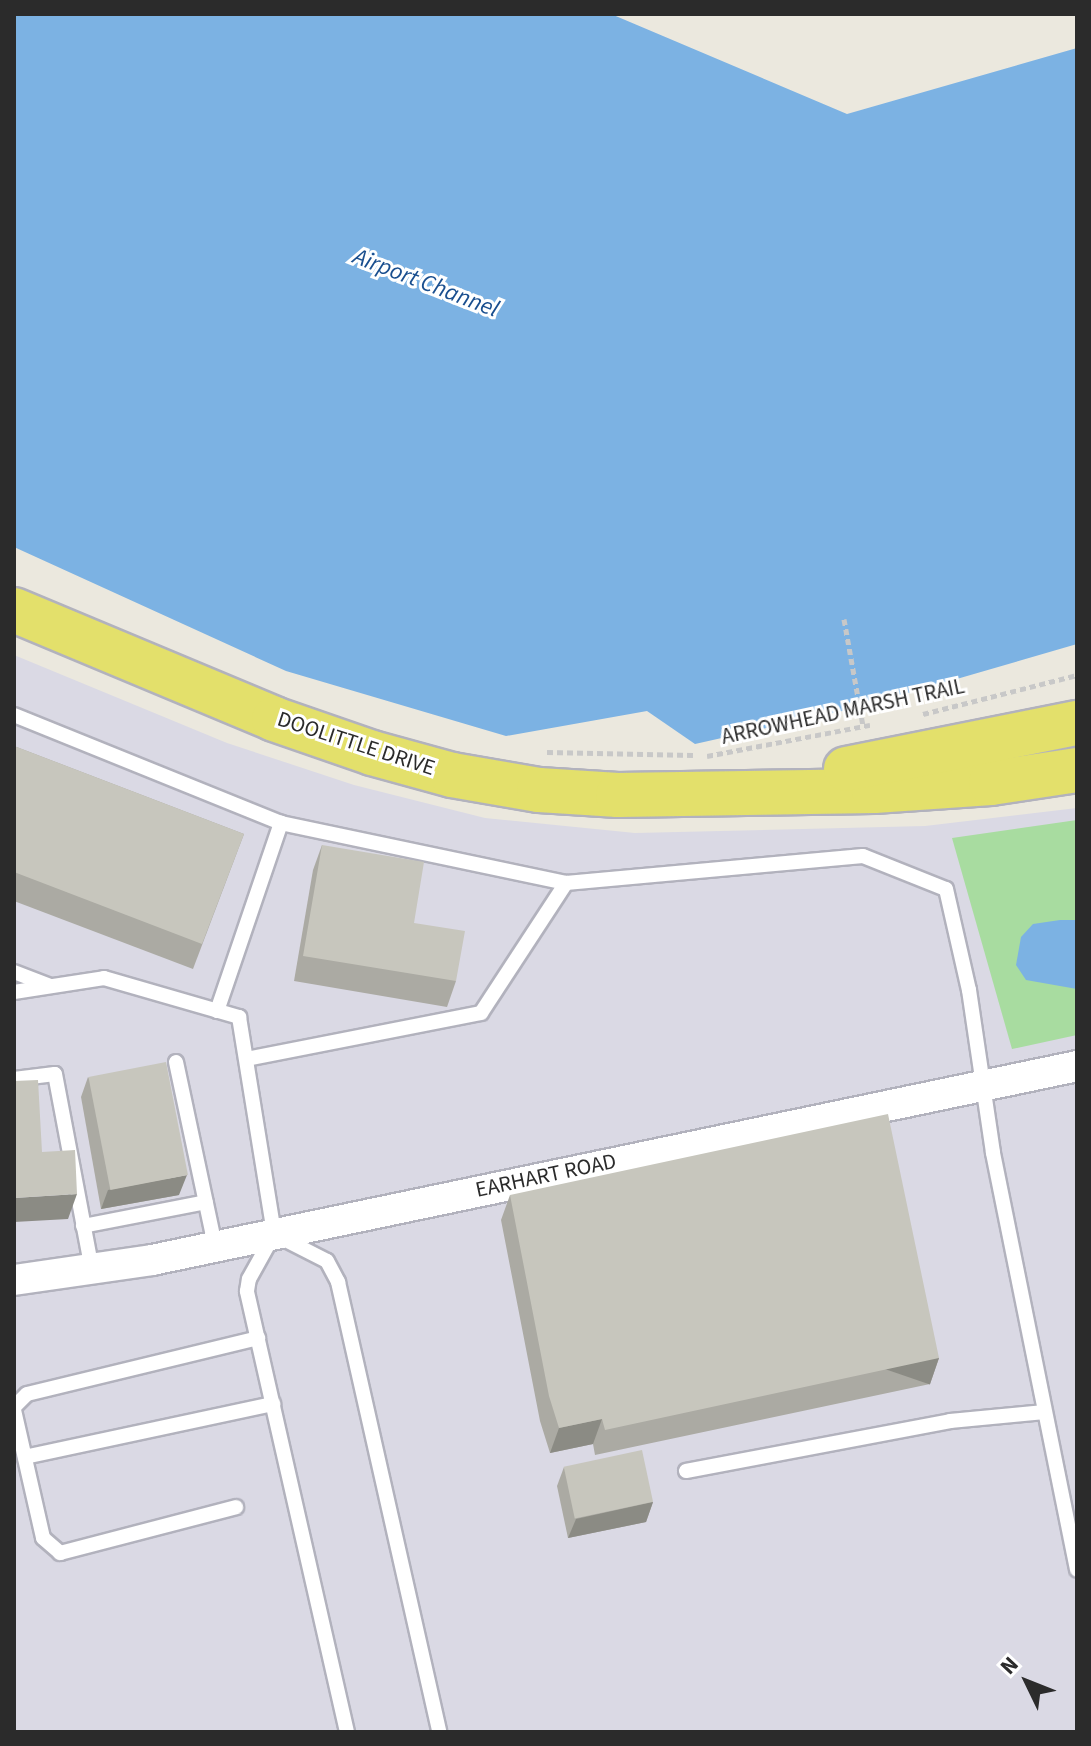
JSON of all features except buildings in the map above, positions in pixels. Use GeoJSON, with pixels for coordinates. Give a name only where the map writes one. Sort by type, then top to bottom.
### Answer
{"type":"FeatureCollection","features":[{"type":"Feature","properties":{"kind":"main road","name":"DOOLITTLE DRIVE"},"geometry":{"type":"LineString","coordinates":[[14,610],[274,719],[372,753],[452,775],[539,790],[618,795],[713,775],[1077,723]]}},
{"type":"Feature","properties":{"kind":"main road","name":"DOOLITTLE DRIVE"},"geometry":{"type":"LineString","coordinates":[[713,775],[991,783],[1077,770]]}},
{"type":"Feature","properties":{"kind":"street","name":"EARHART ROAD"},"geometry":{"type":"LineString","coordinates":[[14,1280],[92,1270],[215,1246],[1077,1066]]}},
{"type":"Feature","properties":{"kind":"lane"},"geometry":{"type":"LineString","coordinates":[[14,715],[281,823],[566,883],[863,856],[946,889],[969,990],[993,1153],[1077,1570]]}},
{"type":"Feature","properties":{"kind":"lane"},"geometry":{"type":"LineString","coordinates":[[217,1011],[281,823]]}},
{"type":"Feature","properties":{"kind":"lane"},"geometry":{"type":"LineString","coordinates":[[247,1059],[481,1013],[566,883]]}},
{"type":"Feature","properties":{"kind":"lane"},"geometry":{"type":"LineString","coordinates":[[14,972],[50,986]]}},
{"type":"Feature","properties":{"kind":"lane"},"geometry":{"type":"LineString","coordinates":[[14,992],[104,978],[239,1017],[274,1234],[249,1279],[247,1291],[347,1732]]}},
{"type":"Feature","properties":{"kind":"lane"},"geometry":{"type":"LineString","coordinates":[[176,1062],[215,1246]]}},
{"type":"Feature","properties":{"kind":"lane"},"geometry":{"type":"LineString","coordinates":[[14,1079],[55,1074],[92,1270]]}},
{"type":"Feature","properties":{"kind":"lane"},"geometry":{"type":"LineString","coordinates":[[83,1226],[206,1202]]}},
{"type":"Feature","properties":{"kind":"lane"},"geometry":{"type":"LineString","coordinates":[[274,1234],[327,1261],[338,1282],[439,1732]]}},
{"type":"Feature","properties":{"kind":"lane"},"geometry":{"type":"LineString","coordinates":[[236,1507],[60,1553],[43,1538],[14,1408],[27,1394],[258,1338]]}},
{"type":"Feature","properties":{"kind":"lane"},"geometry":{"type":"LineString","coordinates":[[25,1457],[273,1404]]}},
{"type":"Feature","properties":{"kind":"lane"},"geometry":{"type":"LineString","coordinates":[[686,1471],[950,1421],[1045,1412]]}},
{"type":"Feature","properties":{"kind":"path"},"geometry":{"type":"LineString","coordinates":[[844,619],[863,726]]}},
{"type":"Feature","properties":{"kind":"path","name":"ARROWHEAD MARSH TRAIL"},"geometry":{"type":"LineString","coordinates":[[910,718],[1077,675]]}},
{"type":"Feature","properties":{"kind":"path","name":"ARROWHEAD MARSH TRAIL"},"geometry":{"type":"LineString","coordinates":[[544,752],[713,775],[873,725]]}},
{"type":"Feature","properties":{"kind":"shaded area"},"geometry":{"type":"Polygon","coordinates":[[[14,655],[227,743],[354,785],[485,818],[635,833],[925,826],[1077,808],[1077,1732],[14,1732],[14,655]]]}},
{"type":"Feature","properties":{"kind":"green space"},"geometry":{"type":"Polygon","coordinates":[[[1077,820],[1077,1035],[1012,1049],[952,838],[1077,820]]]}},
{"type":"Feature","properties":{"kind":"water","name":"Airport Channel"},"geometry":{"type":"Polygon","coordinates":[[[14,14],[611,14],[847,114],[1077,48],[1077,644],[860,707],[695,744],[647,711],[506,736],[286,671],[14,547],[14,14]]]}},
{"type":"Feature","properties":{"kind":"water"},"geometry":{"type":"Polygon","coordinates":[[[1077,920],[1077,989],[1026,980],[1016,965],[1021,937],[1033,924],[1077,920]]]}}]}
